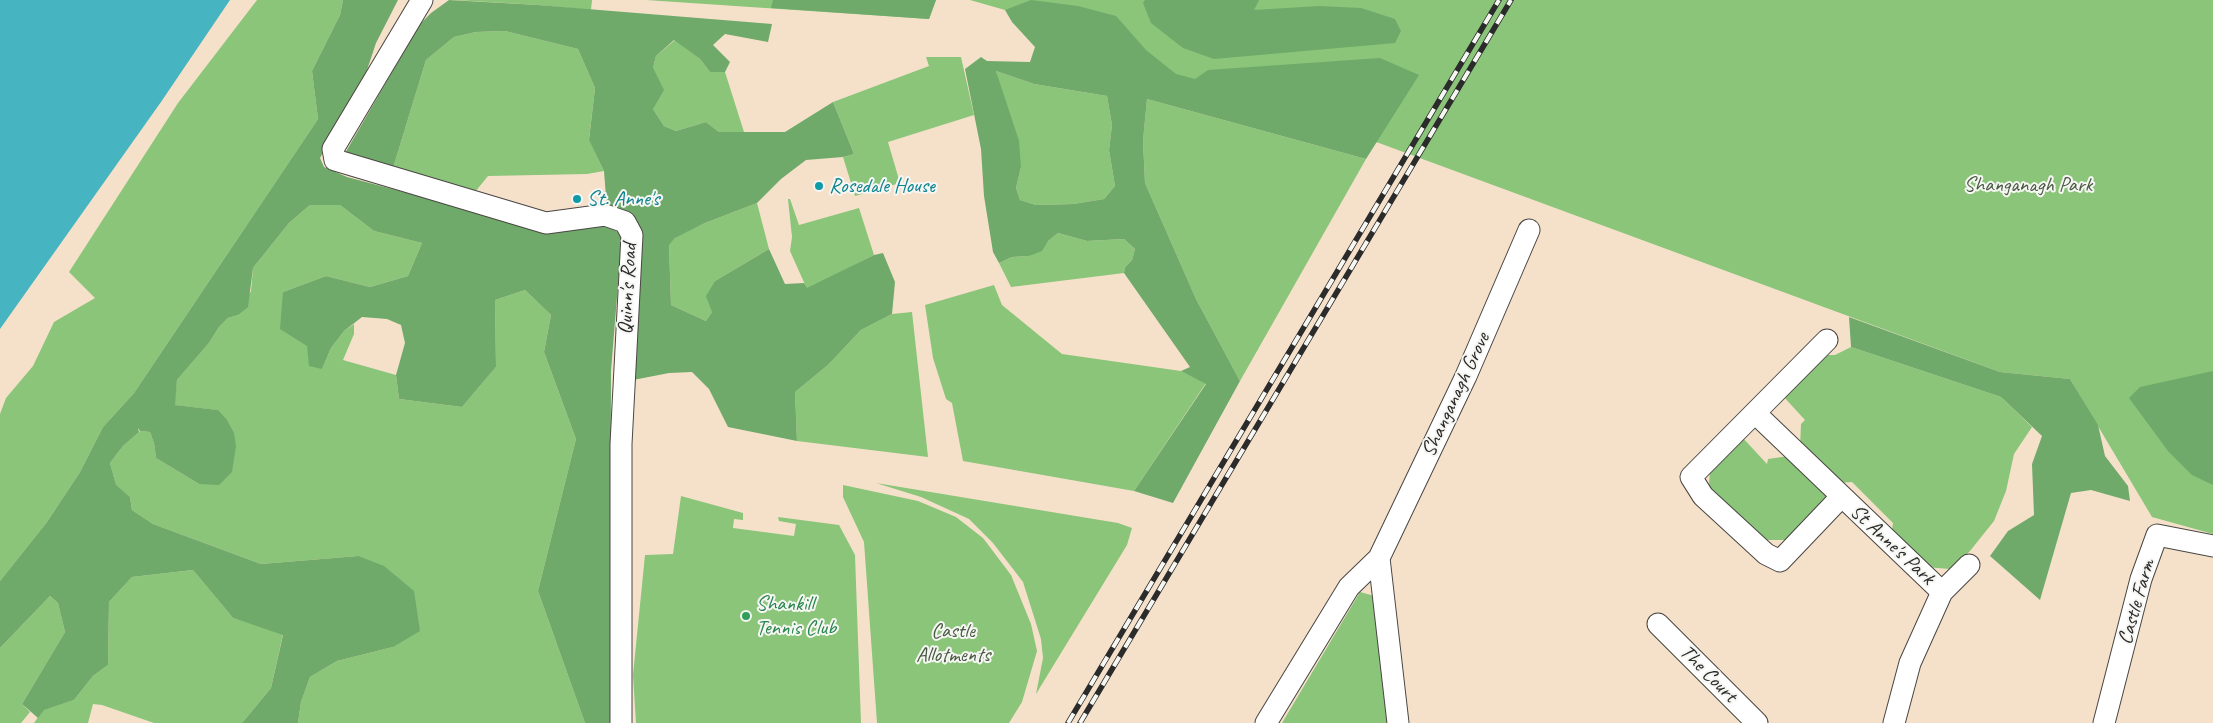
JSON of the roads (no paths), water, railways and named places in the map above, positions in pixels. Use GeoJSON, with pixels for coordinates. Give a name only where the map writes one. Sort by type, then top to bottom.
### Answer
{"type":"FeatureCollection","features":[{"type":"Feature","properties":{"kind":"street","name":"Quinn's Road"},"geometry":{"type":"LineString","coordinates":[[422,0],[333,149],[334,160],[546,223],[605,215],[625,222],[632,235],[621,444],[621,723]]}},
{"type":"Feature","properties":{"kind":"street","name":"Shanganagh Grove"},"geometry":{"type":"LineString","coordinates":[[1266,723],[1349,587],[1380,558],[1466,376],[1529,230]]}},
{"type":"Feature","properties":{"kind":"street","name":"St Anne's Park"},"geometry":{"type":"LineString","coordinates":[[1827,340],[1691,477],[1703,496],[1766,554],[1780,561],[1841,497]]}},
{"type":"Feature","properties":{"kind":"street","name":"St Anne's Park"},"geometry":{"type":"LineString","coordinates":[[1755,413],[1942,592]]}},
{"type":"Feature","properties":{"kind":"street","name":"Castle Farm"},"geometry":{"type":"LineString","coordinates":[[2104,723],[2141,579],[2157,536],[2213,546]]}},
{"type":"Feature","properties":{"kind":"street"},"geometry":{"type":"LineString","coordinates":[[1380,558],[1398,723]]}},
{"type":"Feature","properties":{"kind":"street","name":"St Anne's Park"},"geometry":{"type":"LineString","coordinates":[[1894,723],[1910,664],[1942,592],[1969,565]]}},
{"type":"Feature","properties":{"kind":"street","name":"The Court"},"geometry":{"type":"LineString","coordinates":[[1658,624],[1757,723]]}},
{"type":"Feature","properties":{"kind":"water"},"geometry":{"type":"Polygon","coordinates":[[[0,0],[230,0],[161,102],[0,329],[0,0]]]}},
{"type":"Feature","properties":{"kind":"railway"},"geometry":{"type":"LineString","coordinates":[[1068,723],[1499,0]]}},
{"type":"Feature","properties":{"kind":"railway"},"geometry":{"type":"LineString","coordinates":[[1080,723],[1511,0]]}},
{"type":"Feature","properties":{"kind":"place","name":"Rosedale House"},"geometry":{"type":"Point","coordinates":[819,186]}},
{"type":"Feature","properties":{"kind":"place","name":"St. Anne's"},"geometry":{"type":"Point","coordinates":[577,199]}},
{"type":"Feature","properties":{"kind":"place","name":"Shankill Tennis Club"},"geometry":{"type":"Point","coordinates":[746,616]}},
{"type":"Feature","properties":{"kind":"park label","name":"Shanganagh Park"},"geometry":{"type":"Point","coordinates":[2028,185]}},
{"type":"Feature","properties":{"kind":"park label","name":"Castle Allotments"},"geometry":{"type":"Point","coordinates":[953,643]}}]}
